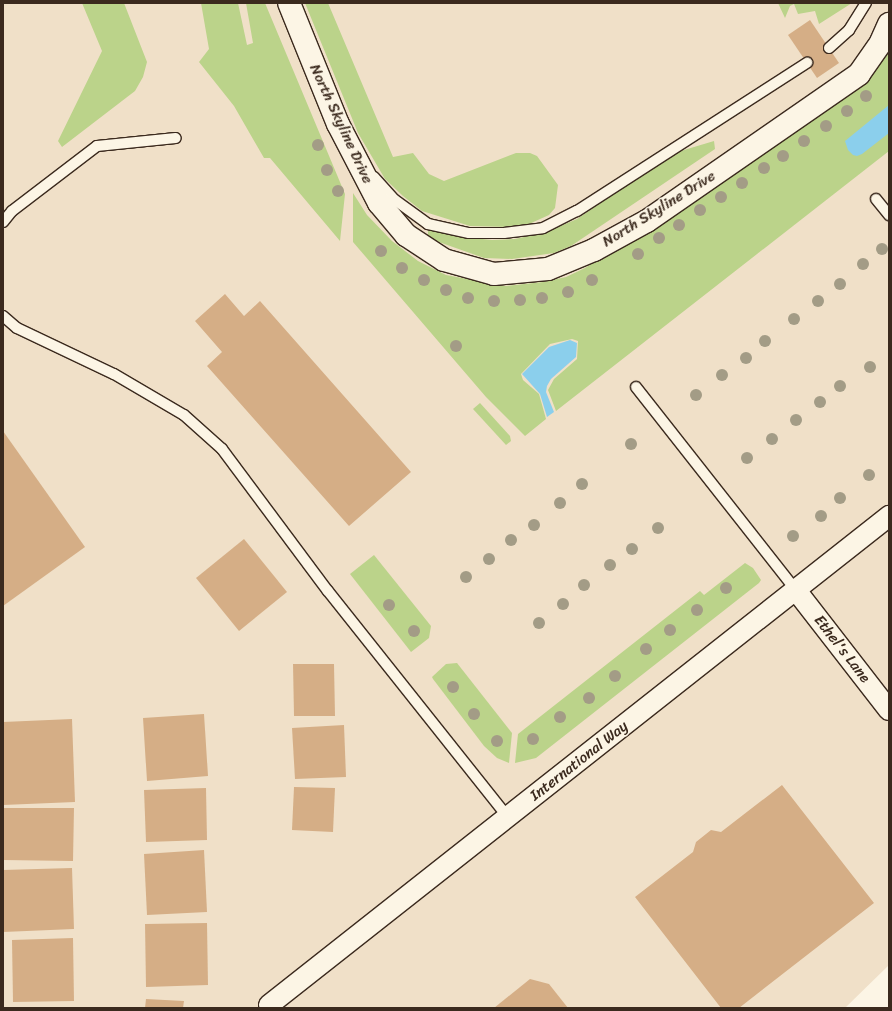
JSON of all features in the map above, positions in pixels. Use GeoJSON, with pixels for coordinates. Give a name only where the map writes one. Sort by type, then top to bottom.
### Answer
{"type":"FeatureCollection","features":[{"type":"Feature","properties":{"kind":"main road","name":"North Skyline Drive"},"geometry":{"type":"LineString","coordinates":[[289,3],[338,124],[379,203],[406,236],[444,260],[494,274],[548,269],[594,250],[647,221],[784,128],[859,74],[882,42],[889,24]]}},
{"type":"Feature","properties":{"kind":"street","name":"International Way"},"geometry":{"type":"LineString","coordinates":[[268,1006],[889,516]]}},
{"type":"Feature","properties":{"kind":"street","name":"Ethel's Lane"},"geometry":{"type":"LineString","coordinates":[[795,589],[889,710]]}},
{"type":"Feature","properties":{"kind":"lane"},"geometry":{"type":"LineString","coordinates":[[829,48],[849,30],[866,3]]}},
{"type":"Feature","properties":{"kind":"lane"},"geometry":{"type":"LineString","coordinates":[[338,124],[370,172],[395,200],[428,224],[469,233],[504,233],[543,228],[576,211],[807,63]]}},
{"type":"Feature","properties":{"kind":"lane"},"geometry":{"type":"LineString","coordinates":[[3,222],[12,211],[97,146],[176,138]]}},
{"type":"Feature","properties":{"kind":"lane"},"geometry":{"type":"LineString","coordinates":[[876,199],[889,215]]}},
{"type":"Feature","properties":{"kind":"lane"},"geometry":{"type":"LineString","coordinates":[[3,316],[24,332],[114,374],[184,415],[222,449],[328,591],[508,817]]}},
{"type":"Feature","properties":{"kind":"lane"},"geometry":{"type":"LineString","coordinates":[[636,387],[795,589]]}},
{"type":"Feature","properties":{"kind":"shaded area"},"geometry":{"type":"Polygon","coordinates":[[[3,3],[889,3],[889,965],[845,1008],[3,1008],[3,3]]]}},
{"type":"Feature","properties":{"kind":"green space"},"geometry":{"type":"Polygon","coordinates":[[[82,3],[124,3],[147,62],[143,77],[135,91],[62,147],[58,141],[102,51],[82,3]]]}},
{"type":"Feature","properties":{"kind":"green space"},"geometry":{"type":"Polygon","coordinates":[[[201,3],[238,3],[247,45],[253,43],[246,3],[265,3],[345,194],[340,241],[270,158],[264,158],[234,106],[199,62],[209,49],[201,3]]]}},
{"type":"Feature","properties":{"kind":"green space"},"geometry":{"type":"Polygon","coordinates":[[[305,3],[328,3],[393,157],[413,153],[429,174],[444,181],[516,153],[530,153],[537,156],[558,185],[555,208],[549,215],[529,224],[510,227],[470,226],[422,211],[403,196],[385,179],[358,133],[305,3]]]}},
{"type":"Feature","properties":{"kind":"green space"},"geometry":{"type":"Polygon","coordinates":[[[778,3],[852,3],[819,24],[815,11],[798,14],[794,4],[790,6],[785,18],[778,3]]]}},
{"type":"Feature","properties":{"kind":"green space"},"geometry":{"type":"Polygon","coordinates":[[[889,42],[889,151],[556,411],[548,390],[554,379],[577,359],[578,341],[572,339],[550,344],[521,374],[523,380],[539,394],[546,419],[525,436],[486,397],[353,242],[353,193],[367,215],[392,241],[418,261],[446,275],[505,286],[543,282],[566,277],[585,268],[663,217],[889,42]]]}},
{"type":"Feature","properties":{"kind":"green space"},"geometry":{"type":"Polygon","coordinates":[[[714,141],[715,149],[571,246],[554,253],[512,259],[484,258],[436,241],[428,235],[428,230],[432,229],[454,236],[492,240],[515,239],[546,232],[577,219],[674,153],[714,141]]]}},
{"type":"Feature","properties":{"kind":"green space"},"geometry":{"type":"Polygon","coordinates":[[[480,403],[510,436],[511,441],[506,445],[473,409],[480,403]]]}},
{"type":"Feature","properties":{"kind":"green space"},"geometry":{"type":"Polygon","coordinates":[[[374,555],[431,626],[429,638],[411,652],[350,574],[374,555]]]}},
{"type":"Feature","properties":{"kind":"green space"},"geometry":{"type":"Polygon","coordinates":[[[745,563],[753,568],[761,580],[759,583],[536,758],[515,763],[518,734],[700,591],[704,595],[745,563]]]}},
{"type":"Feature","properties":{"kind":"green space"},"geometry":{"type":"Polygon","coordinates":[[[457,663],[512,733],[509,763],[497,758],[484,746],[433,679],[432,677],[446,664],[457,663]]]}},
{"type":"Feature","properties":{"kind":"water"},"geometry":{"type":"Polygon","coordinates":[[[889,105],[889,133],[862,154],[857,156],[853,155],[848,150],[845,141],[889,105]]]}},
{"type":"Feature","properties":{"kind":"water"},"geometry":{"type":"Polygon","coordinates":[[[570,340],[577,343],[576,357],[551,379],[547,386],[546,392],[554,412],[547,417],[540,394],[522,374],[549,347],[570,340]]]}},
{"type":"Feature","properties":{"kind":"building"},"geometry":{"type":"Polygon","coordinates":[[[810,20],[839,63],[817,78],[788,35],[810,20]]]}},
{"type":"Feature","properties":{"kind":"building"},"geometry":{"type":"Polygon","coordinates":[[[225,294],[244,316],[260,301],[411,472],[349,526],[207,366],[222,352],[195,321],[225,294]]]}},
{"type":"Feature","properties":{"kind":"building"},"geometry":{"type":"Polygon","coordinates":[[[3,431],[85,547],[3,606],[3,431]]]}},
{"type":"Feature","properties":{"kind":"building"},"geometry":{"type":"Polygon","coordinates":[[[244,539],[287,592],[239,631],[196,578],[244,539]]]}},
{"type":"Feature","properties":{"kind":"building"},"geometry":{"type":"Polygon","coordinates":[[[293,664],[334,664],[335,716],[294,716],[293,664]]]}},
{"type":"Feature","properties":{"kind":"building"},"geometry":{"type":"Polygon","coordinates":[[[204,714],[208,776],[147,781],[143,718],[204,714]]]}},
{"type":"Feature","properties":{"kind":"building"},"geometry":{"type":"Polygon","coordinates":[[[72,719],[75,802],[3,805],[3,722],[72,719]]]}},
{"type":"Feature","properties":{"kind":"building"},"geometry":{"type":"Polygon","coordinates":[[[344,725],[346,777],[295,779],[292,728],[344,725]]]}},
{"type":"Feature","properties":{"kind":"building"},"geometry":{"type":"Polygon","coordinates":[[[782,785],[874,903],[739,1008],[721,1008],[635,897],[693,852],[696,842],[711,830],[721,832],[782,785]]]}},
{"type":"Feature","properties":{"kind":"building"},"geometry":{"type":"Polygon","coordinates":[[[294,787],[335,788],[333,832],[292,830],[294,787]]]}},
{"type":"Feature","properties":{"kind":"building"},"geometry":{"type":"Polygon","coordinates":[[[206,788],[207,840],[146,842],[144,790],[206,788]]]}},
{"type":"Feature","properties":{"kind":"building"},"geometry":{"type":"Polygon","coordinates":[[[3,808],[74,808],[73,861],[3,860],[3,808]]]}},
{"type":"Feature","properties":{"kind":"building"},"geometry":{"type":"Polygon","coordinates":[[[204,850],[207,912],[147,915],[144,854],[204,850]]]}},
{"type":"Feature","properties":{"kind":"building"},"geometry":{"type":"Polygon","coordinates":[[[72,868],[74,929],[3,932],[3,870],[72,868]]]}},
{"type":"Feature","properties":{"kind":"building"},"geometry":{"type":"Polygon","coordinates":[[[207,923],[208,985],[146,987],[145,924],[207,923]]]}},
{"type":"Feature","properties":{"kind":"building"},"geometry":{"type":"Polygon","coordinates":[[[73,938],[74,1001],[13,1002],[12,940],[73,938]]]}},
{"type":"Feature","properties":{"kind":"building"},"geometry":{"type":"Polygon","coordinates":[[[530,979],[549,984],[568,1008],[494,1008],[530,979]]]}},
{"type":"Feature","properties":{"kind":"building"},"geometry":{"type":"Polygon","coordinates":[[[146,999],[184,1001],[183,1008],[145,1008],[146,999]]]}}]}
